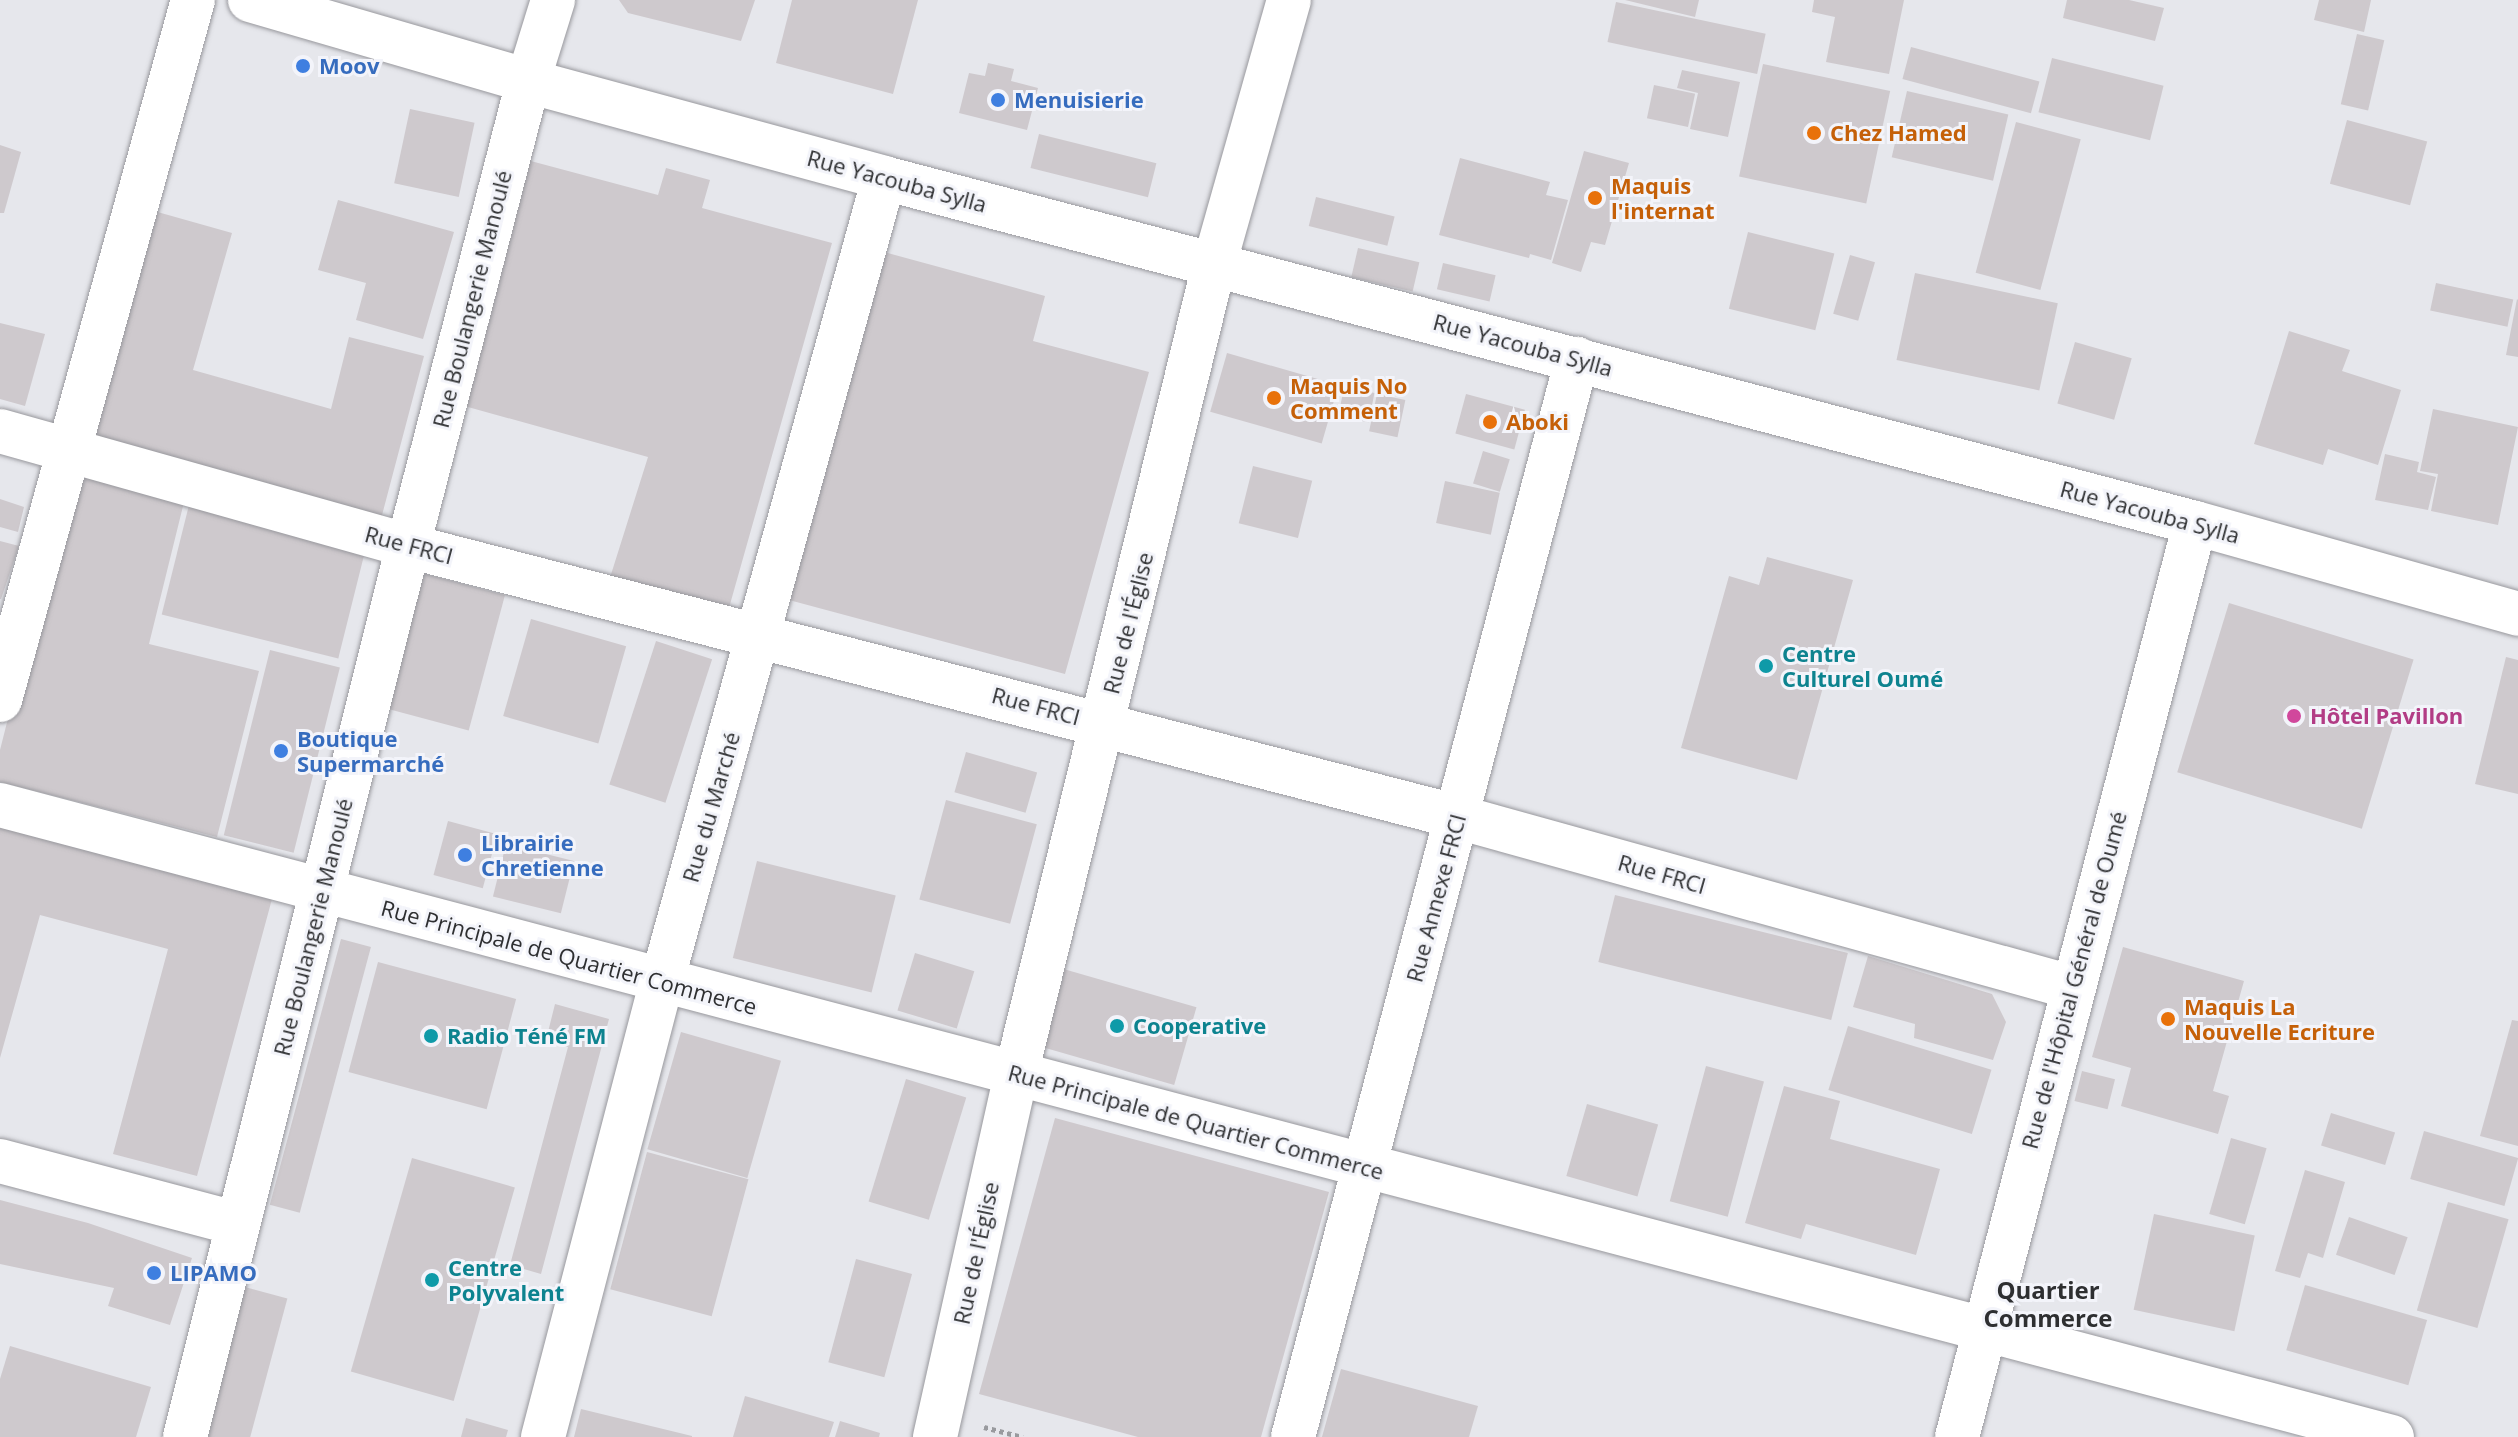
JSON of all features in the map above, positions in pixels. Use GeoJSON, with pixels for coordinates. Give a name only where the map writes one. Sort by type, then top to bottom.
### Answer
{"type":"FeatureCollection","features":[{"type":"Feature","properties":{"kind":"street"},"geometry":{"type":"LineString","coordinates":[[0,700],[193,0]]}},
{"type":"Feature","properties":{"kind":"street","name":"Rue Yacouba Sylla"},"geometry":{"type":"LineString","coordinates":[[250,0],[528,81],[884,178],[2195,523],[2518,614]]}},
{"type":"Feature","properties":{"kind":"street","name":"Rue Boulangerie Manoulé"},"geometry":{"type":"LineString","coordinates":[[185,1437],[408,546],[528,81],[553,0]]}},
{"type":"Feature","properties":{"kind":"street","name":"Rue de l'Église"},"geometry":{"type":"LineString","coordinates":[[935,1437],[1016,1074],[1214,265],[1289,0]]}},
{"type":"Feature","properties":{"kind":"street","name":"Rue du Marché"},"geometry":{"type":"LineString","coordinates":[[543,1437],[662,981],[884,178]]}},
{"type":"Feature","properties":{"kind":"street","name":"Rue Annexe FRCI"},"geometry":{"type":"LineString","coordinates":[[1293,1437],[1577,359]]}},
{"type":"Feature","properties":{"kind":"street","name":"Rue FRCI"},"geometry":{"type":"LineString","coordinates":[[0,431],[408,546],[1104,723],[1458,817],[2071,987]]}},
{"type":"Feature","properties":{"kind":"street","name":"Rue de l'Hôpital Général de Oumé"},"geometry":{"type":"LineString","coordinates":[[1957,1437],[2071,987],[2195,523]]}},
{"type":"Feature","properties":{"kind":"street","name":"Rue Principale de Quartier Commerce"},"geometry":{"type":"LineString","coordinates":[[0,805],[2392,1437]]}},
{"type":"Feature","properties":{"kind":"street"},"geometry":{"type":"LineString","coordinates":[[0,1161],[238,1224]]}},
{"type":"Feature","properties":{"kind":"building"},"geometry":{"type":"Polygon","coordinates":[[[619,0],[755,0],[741,41],[628,13],[619,0]]]}},
{"type":"Feature","properties":{"kind":"building"},"geometry":{"type":"Polygon","coordinates":[[[792,0],[918,0],[893,94],[776,63],[792,0]]]}},
{"type":"Feature","properties":{"kind":"building"},"geometry":{"type":"Polygon","coordinates":[[[1625,0],[1699,0],[1695,17],[1625,0]]]}},
{"type":"Feature","properties":{"kind":"building"},"geometry":{"type":"Polygon","coordinates":[[[1814,0],[1904,0],[1889,74],[1826,62],[1835,17],[1812,12],[1814,0]]]}},
{"type":"Feature","properties":{"kind":"building"},"geometry":{"type":"Polygon","coordinates":[[[2067,0],[2129,0],[2164,8],[2155,41],[2063,18],[2067,0]]]}},
{"type":"Feature","properties":{"kind":"building"},"geometry":{"type":"Polygon","coordinates":[[[2319,0],[2371,0],[2364,32],[2314,20],[2319,0]]]}},
{"type":"Feature","properties":{"kind":"building"},"geometry":{"type":"Polygon","coordinates":[[[1616,2],[1766,34],[1757,74],[1607,42],[1616,2]]]}},
{"type":"Feature","properties":{"kind":"building"},"geometry":{"type":"Polygon","coordinates":[[[2357,34],[2384,40],[2368,110],[2341,104],[2357,34]]]}},
{"type":"Feature","properties":{"kind":"building"},"geometry":{"type":"Polygon","coordinates":[[[1911,47],[2039,81],[2031,113],[1902,79],[1911,47]]]}},
{"type":"Feature","properties":{"kind":"building"},"geometry":{"type":"Polygon","coordinates":[[[2052,58],[2164,86],[2150,140],[2038,112],[2052,58]]]}},
{"type":"Feature","properties":{"kind":"building","name":"Menuisierie"},"geometry":{"type":"Polygon","coordinates":[[[988,63],[1014,69],[1011,81],[1038,88],[1027,130],[959,113],[969,73],[985,76],[988,63]]]}},
{"type":"Feature","properties":{"kind":"building","name":"Chez Hamed"},"geometry":{"type":"Polygon","coordinates":[[[1763,64],[1890,91],[1866,204],[1739,176],[1763,64]]]}},
{"type":"Feature","properties":{"kind":"building"},"geometry":{"type":"Polygon","coordinates":[[[1682,70],[1740,82],[1728,137],[1690,129],[1698,93],[1677,88],[1682,70]]]}},
{"type":"Feature","properties":{"kind":"building"},"geometry":{"type":"Polygon","coordinates":[[[1654,85],[1695,94],[1688,127],[1647,118],[1654,85]]]}},
{"type":"Feature","properties":{"kind":"building"},"geometry":{"type":"Polygon","coordinates":[[[1907,91],[2008,114],[1993,181],[1892,157],[1907,91]]]}},
{"type":"Feature","properties":{"kind":"building"},"geometry":{"type":"Polygon","coordinates":[[[410,109],[475,123],[459,197],[394,183],[410,109]]]}},
{"type":"Feature","properties":{"kind":"building"},"geometry":{"type":"Polygon","coordinates":[[[2347,120],[2427,141],[2410,205],[2330,184],[2347,120]]]}},
{"type":"Feature","properties":{"kind":"building"},"geometry":{"type":"Polygon","coordinates":[[[2016,122],[2081,139],[2040,290],[1976,273],[2016,122]]]}},
{"type":"Feature","properties":{"kind":"building"},"geometry":{"type":"Polygon","coordinates":[[[1039,134],[1156,163],[1148,197],[1031,168],[1039,134]]]}},
{"type":"Feature","properties":{"kind":"building"},"geometry":{"type":"Polygon","coordinates":[[[0,145],[21,152],[4,213],[0,213],[0,145]]]}},
{"type":"Feature","properties":{"kind":"building","name":"Maquis l'internat"},"geometry":{"type":"Polygon","coordinates":[[[1584,151],[1629,163],[1605,245],[1591,242],[1581,272],[1552,263],[1584,151]]]}},
{"type":"Feature","properties":{"kind":"building"},"geometry":{"type":"Polygon","coordinates":[[[512,156],[658,195],[666,168],[710,180],[702,208],[832,243],[727,615],[608,584],[648,457],[450,402],[512,156]]]}},
{"type":"Feature","properties":{"kind":"building"},"geometry":{"type":"Polygon","coordinates":[[[1460,158],[1550,182],[1546,195],[1568,200],[1551,260],[1530,254],[1529,258],[1439,235],[1460,158]]]}},
{"type":"Feature","properties":{"kind":"building"},"geometry":{"type":"Polygon","coordinates":[[[1316,197],[1395,217],[1387,246],[1309,226],[1316,197]]]}},
{"type":"Feature","properties":{"kind":"building"},"geometry":{"type":"Polygon","coordinates":[[[338,200],[454,232],[423,339],[356,320],[366,283],[318,270],[338,200]]]}},
{"type":"Feature","properties":{"kind":"building"},"geometry":{"type":"Polygon","coordinates":[[[154,211],[232,233],[193,370],[331,409],[349,337],[424,356],[381,519],[89,439],[154,211]]]}},
{"type":"Feature","properties":{"kind":"building"},"geometry":{"type":"Polygon","coordinates":[[[1748,232],[1834,254],[1815,330],[1729,309],[1748,232]]]}},
{"type":"Feature","properties":{"kind":"building"},"geometry":{"type":"Polygon","coordinates":[[[1358,248],[1419,262],[1413,291],[1351,277],[1358,248]]]}},
{"type":"Feature","properties":{"kind":"building"},"geometry":{"type":"Polygon","coordinates":[[[884,252],[1045,296],[1033,341],[1149,372],[1065,674],[789,600],[884,252]]]}},
{"type":"Feature","properties":{"kind":"building"},"geometry":{"type":"Polygon","coordinates":[[[1850,255],[1875,262],[1858,321],[1833,314],[1850,255]]]}},
{"type":"Feature","properties":{"kind":"building"},"geometry":{"type":"Polygon","coordinates":[[[1443,263],[1496,275],[1490,301],[1437,289],[1443,263]]]}},
{"type":"Feature","properties":{"kind":"building"},"geometry":{"type":"Polygon","coordinates":[[[1915,273],[2058,303],[2039,390],[1896,360],[1915,273]]]}},
{"type":"Feature","properties":{"kind":"building"},"geometry":{"type":"Polygon","coordinates":[[[2436,283],[2513,299],[2507,327],[2430,310],[2436,283]]]}},
{"type":"Feature","properties":{"kind":"building"},"geometry":{"type":"Polygon","coordinates":[[[2518,300],[2518,357],[2506,355],[2518,300]]]}},
{"type":"Feature","properties":{"kind":"building"},"geometry":{"type":"Polygon","coordinates":[[[0,323],[45,334],[25,406],[0,399],[0,323]]]}},
{"type":"Feature","properties":{"kind":"building"},"geometry":{"type":"Polygon","coordinates":[[[2289,331],[2350,350],[2342,371],[2401,390],[2378,465],[2328,449],[2323,465],[2254,444],[2289,331]]]}},
{"type":"Feature","properties":{"kind":"building"},"geometry":{"type":"Polygon","coordinates":[[[2075,342],[2132,358],[2114,420],[2057,404],[2075,342]]]}},
{"type":"Feature","properties":{"kind":"building","name":"Maquis No Comment"},"geometry":{"type":"Polygon","coordinates":[[[1227,353],[1339,385],[1322,444],[1210,412],[1227,353]]]}},
{"type":"Feature","properties":{"kind":"building"},"geometry":{"type":"Polygon","coordinates":[[[1344,387],[1374,393],[1369,422],[1338,416],[1344,387]]]}},
{"type":"Feature","properties":{"kind":"building"},"geometry":{"type":"Polygon","coordinates":[[[1377,394],[1405,400],[1397,437],[1369,431],[1377,394]]]}},
{"type":"Feature","properties":{"kind":"building","name":"Aboki"},"geometry":{"type":"Polygon","coordinates":[[[1466,394],[1525,410],[1514,449],[1455,434],[1466,394]]]}},
{"type":"Feature","properties":{"kind":"building"},"geometry":{"type":"Polygon","coordinates":[[[2433,409],[2518,427],[2498,525],[2431,511],[2438,474],[2420,471],[2433,409]]]}},
{"type":"Feature","properties":{"kind":"building"},"geometry":{"type":"Polygon","coordinates":[[[1483,451],[1510,459],[1500,492],[1473,484],[1483,451]]]}},
{"type":"Feature","properties":{"kind":"building"},"geometry":{"type":"Polygon","coordinates":[[[2385,454],[2419,462],[2417,472],[2436,477],[2428,510],[2375,500],[2385,454]]]}},
{"type":"Feature","properties":{"kind":"building"},"geometry":{"type":"Polygon","coordinates":[[[72,466],[186,494],[149,644],[259,671],[217,837],[0,782],[0,750],[72,466]]]}},
{"type":"Feature","properties":{"kind":"building"},"geometry":{"type":"Polygon","coordinates":[[[1253,466],[1312,481],[1298,538],[1239,523],[1253,466]]]}},
{"type":"Feature","properties":{"kind":"building"},"geometry":{"type":"Polygon","coordinates":[[[1445,481],[1500,493],[1491,535],[1436,523],[1445,481]]]}},
{"type":"Feature","properties":{"kind":"building"},"geometry":{"type":"Polygon","coordinates":[[[0,499],[24,507],[18,532],[0,527],[0,499]]]}},
{"type":"Feature","properties":{"kind":"building"},"geometry":{"type":"Polygon","coordinates":[[[190,501],[367,545],[338,659],[162,615],[190,501]]]}},
{"type":"Feature","properties":{"kind":"building"},"geometry":{"type":"Polygon","coordinates":[[[0,541],[19,546],[1,599],[0,599],[0,541]]]}},
{"type":"Feature","properties":{"kind":"building","name":"Centre Culturel Oumé"},"geometry":{"type":"Polygon","coordinates":[[[1767,557],[1853,580],[1797,780],[1681,748],[1729,576],[1759,585],[1767,557]]]}},
{"type":"Feature","properties":{"kind":"building"},"geometry":{"type":"Polygon","coordinates":[[[418,572],[505,595],[469,731],[382,707],[418,572]]]}},
{"type":"Feature","properties":{"kind":"building","name":"Hôtel Pavillon"},"geometry":{"type":"Polygon","coordinates":[[[2229,603],[2414,659],[2362,829],[2177,772],[2229,603]]]}},
{"type":"Feature","properties":{"kind":"building"},"geometry":{"type":"Polygon","coordinates":[[[531,619],[626,646],[598,743],[503,716],[531,619]]]}},
{"type":"Feature","properties":{"kind":"building"},"geometry":{"type":"Polygon","coordinates":[[[656,641],[712,659],[665,803],[609,785],[656,641]]]}},
{"type":"Feature","properties":{"kind":"building","name":"Boutique Supermarché"},"geometry":{"type":"Polygon","coordinates":[[[270,650],[340,667],[294,853],[224,835],[270,650]]]}},
{"type":"Feature","properties":{"kind":"building"},"geometry":{"type":"Polygon","coordinates":[[[2506,657],[2518,660],[2518,794],[2475,784],[2506,657]]]}},
{"type":"Feature","properties":{"kind":"building"},"geometry":{"type":"Polygon","coordinates":[[[966,752],[1037,772],[1026,813],[954,792],[966,752]]]}},
{"type":"Feature","properties":{"kind":"building"},"geometry":{"type":"Polygon","coordinates":[[[946,800],[1037,824],[1010,924],[919,899],[946,800]]]}},
{"type":"Feature","properties":{"kind":"building","name":"Librairie Chretienne"},"geometry":{"type":"Polygon","coordinates":[[[448,821],[497,834],[483,888],[434,875],[448,821]]]}},
{"type":"Feature","properties":{"kind":"building"},"geometry":{"type":"Polygon","coordinates":[[[0,827],[272,899],[197,1176],[113,1154],[168,949],[40,915],[0,1058],[0,827]]]}},
{"type":"Feature","properties":{"kind":"building"},"geometry":{"type":"Polygon","coordinates":[[[506,844],[574,861],[561,913],[493,896],[506,844]]]}},
{"type":"Feature","properties":{"kind":"building"},"geometry":{"type":"Polygon","coordinates":[[[757,861],[896,896],[872,993],[733,958],[757,861]]]}},
{"type":"Feature","properties":{"kind":"building"},"geometry":{"type":"Polygon","coordinates":[[[1615,895],[1848,953],[1831,1020],[1598,962],[1615,895]]]}},
{"type":"Feature","properties":{"kind":"building"},"geometry":{"type":"Polygon","coordinates":[[[341,939],[371,947],[300,1213],[270,1205],[341,939]]]}},
{"type":"Feature","properties":{"kind":"building","name":"Maquis La Nouvelle Ecriture"},"geometry":{"type":"Polygon","coordinates":[[[2123,947],[2244,981],[2213,1091],[2229,1096],[2218,1134],[2121,1106],[2131,1068],[2092,1057],[2123,947]]]}},
{"type":"Feature","properties":{"kind":"building"},"geometry":{"type":"Polygon","coordinates":[[[915,953],[974,971],[957,1029],[897,1010],[915,953]]]}},
{"type":"Feature","properties":{"kind":"building"},"geometry":{"type":"Polygon","coordinates":[[[1868,956],[1992,994],[2006,1022],[1993,1060],[1914,1038],[1915,1024],[1853,1007],[1868,956]]]}},
{"type":"Feature","properties":{"kind":"building","name":"Radio Téné FM"},"geometry":{"type":"Polygon","coordinates":[[[378,962],[516,999],[487,1109],[348,1072],[378,962]]]}},
{"type":"Feature","properties":{"kind":"building","name":"Cooperative"},"geometry":{"type":"Polygon","coordinates":[[[1060,968],[1196,1007],[1174,1085],[1038,1046],[1060,968]]]}},
{"type":"Feature","properties":{"kind":"building"},"geometry":{"type":"Polygon","coordinates":[[[555,1004],[609,1019],[541,1274],[510,1265],[568,1047],[546,1040],[555,1004]]]}},
{"type":"Feature","properties":{"kind":"building"},"geometry":{"type":"Polygon","coordinates":[[[2512,1020],[2518,1021],[2518,1146],[2480,1136],[2512,1020]]]}},
{"type":"Feature","properties":{"kind":"building"},"geometry":{"type":"Polygon","coordinates":[[[1848,1026],[1991,1070],[1972,1134],[1828,1090],[1848,1026]]]}},
{"type":"Feature","properties":{"kind":"building"},"geometry":{"type":"Polygon","coordinates":[[[681,1032],[781,1061],[747,1178],[647,1149],[681,1032]]]}},
{"type":"Feature","properties":{"kind":"building"},"geometry":{"type":"Polygon","coordinates":[[[1706,1066],[1764,1082],[1728,1217],[1670,1201],[1706,1066]]]}},
{"type":"Feature","properties":{"kind":"building"},"geometry":{"type":"Polygon","coordinates":[[[2082,1071],[2115,1079],[2107,1109],[2075,1101],[2082,1071]]]}},
{"type":"Feature","properties":{"kind":"building"},"geometry":{"type":"Polygon","coordinates":[[[906,1079],[966,1097],[929,1220],[869,1201],[906,1079]]]}},
{"type":"Feature","properties":{"kind":"building"},"geometry":{"type":"Polygon","coordinates":[[[1784,1086],[1840,1101],[1830,1139],[1940,1169],[1916,1255],[1806,1224],[1801,1239],[1745,1223],[1784,1086]]]}},
{"type":"Feature","properties":{"kind":"building"},"geometry":{"type":"Polygon","coordinates":[[[1587,1104],[1658,1124],[1637,1196],[1566,1176],[1587,1104]]]}},
{"type":"Feature","properties":{"kind":"building"},"geometry":{"type":"Polygon","coordinates":[[[2331,1113],[2395,1133],[2385,1165],[2321,1146],[2331,1113]]]}},
{"type":"Feature","properties":{"kind":"building"},"geometry":{"type":"Polygon","coordinates":[[[1055,1118],[1329,1192],[1261,1437],[1138,1437],[979,1394],[1055,1118]]]}},
{"type":"Feature","properties":{"kind":"building"},"geometry":{"type":"Polygon","coordinates":[[[2424,1131],[2518,1158],[2504,1206],[2410,1179],[2424,1131]]]}},
{"type":"Feature","properties":{"kind":"building"},"geometry":{"type":"Polygon","coordinates":[[[2231,1138],[2267,1148],[2245,1224],[2209,1214],[2231,1138]]]}},
{"type":"Feature","properties":{"kind":"building"},"geometry":{"type":"Polygon","coordinates":[[[647,1152],[748,1179],[712,1316],[610,1289],[647,1152]]]}},
{"type":"Feature","properties":{"kind":"building","name":"Centre Polyvalent"},"geometry":{"type":"Polygon","coordinates":[[[412,1158],[515,1187],[454,1401],[351,1371],[412,1158]]]}},
{"type":"Feature","properties":{"kind":"building"},"geometry":{"type":"Polygon","coordinates":[[[2305,1170],[2345,1182],[2323,1258],[2308,1253],[2300,1278],[2275,1271],[2305,1170]]]}},
{"type":"Feature","properties":{"kind":"building"},"geometry":{"type":"Polygon","coordinates":[[[0,1200],[88,1223],[192,1258],[170,1325],[108,1306],[114,1288],[0,1264],[0,1200]]]}},
{"type":"Feature","properties":{"kind":"building"},"geometry":{"type":"Polygon","coordinates":[[[2448,1202],[2509,1219],[2477,1328],[2417,1311],[2448,1202]]]}},
{"type":"Feature","properties":{"kind":"building"},"geometry":{"type":"Polygon","coordinates":[[[2154,1214],[2255,1235],[2234,1331],[2134,1310],[2154,1214]]]}},
{"type":"Feature","properties":{"kind":"building"},"geometry":{"type":"Polygon","coordinates":[[[2349,1217],[2408,1237],[2395,1275],[2336,1255],[2349,1217]]]}},
{"type":"Feature","properties":{"kind":"building"},"geometry":{"type":"Polygon","coordinates":[[[856,1259],[912,1274],[884,1377],[828,1362],[856,1259]]]}},
{"type":"Feature","properties":{"kind":"building"},"geometry":{"type":"Polygon","coordinates":[[[2305,1285],[2427,1320],[2408,1385],[2286,1350],[2305,1285]]]}},
{"type":"Feature","properties":{"kind":"building"},"geometry":{"type":"Polygon","coordinates":[[[241,1286],[287,1298],[250,1437],[201,1437],[241,1286]]]}},
{"type":"Feature","properties":{"kind":"building"},"geometry":{"type":"Polygon","coordinates":[[[10,1346],[151,1387],[136,1437],[0,1437],[0,1379],[10,1346]]]}},
{"type":"Feature","properties":{"kind":"building"},"geometry":{"type":"Polygon","coordinates":[[[1341,1369],[1478,1406],[1469,1437],[1322,1437],[1341,1369]]]}},
{"type":"Feature","properties":{"kind":"building"},"geometry":{"type":"Polygon","coordinates":[[[745,1396],[834,1422],[829,1437],[733,1437],[745,1396]]]}},
{"type":"Feature","properties":{"kind":"building"},"geometry":{"type":"Polygon","coordinates":[[[581,1409],[692,1436],[692,1437],[574,1437],[581,1409]]]}},
{"type":"Feature","properties":{"kind":"building"},"geometry":{"type":"Polygon","coordinates":[[[466,1418],[508,1430],[506,1437],[461,1437],[466,1418]]]}},
{"type":"Feature","properties":{"kind":"building"},"geometry":{"type":"Polygon","coordinates":[[[840,1421],[880,1433],[879,1437],[835,1437],[840,1421]]]}},
{"type":"Feature","properties":{"kind":"place","name":"Moov"},"geometry":{"type":"Point","coordinates":[303,66]}},
{"type":"Feature","properties":{"kind":"place","name":"Menuisierie"},"geometry":{"type":"Point","coordinates":[998,100]}},
{"type":"Feature","properties":{"kind":"place","name":"Chez Hamed"},"geometry":{"type":"Point","coordinates":[1814,133]}},
{"type":"Feature","properties":{"kind":"place","name":"Maquis l'internat"},"geometry":{"type":"Point","coordinates":[1595,198]}},
{"type":"Feature","properties":{"kind":"place","name":"Maquis No Comment"},"geometry":{"type":"Point","coordinates":[1274,398]}},
{"type":"Feature","properties":{"kind":"place","name":"Aboki"},"geometry":{"type":"Point","coordinates":[1490,422]}},
{"type":"Feature","properties":{"kind":"place","name":"Centre Culturel Oumé"},"geometry":{"type":"Point","coordinates":[1766,666]}},
{"type":"Feature","properties":{"kind":"place","name":"Hôtel Pavillon"},"geometry":{"type":"Point","coordinates":[2294,716]}},
{"type":"Feature","properties":{"kind":"place","name":"Boutique Supermarché"},"geometry":{"type":"Point","coordinates":[281,751]}},
{"type":"Feature","properties":{"kind":"place","name":"Librairie Chretienne"},"geometry":{"type":"Point","coordinates":[465,855]}},
{"type":"Feature","properties":{"kind":"place","name":"Maquis La Nouvelle Ecriture"},"geometry":{"type":"Point","coordinates":[2168,1019]}},
{"type":"Feature","properties":{"kind":"place","name":"Cooperative"},"geometry":{"type":"Point","coordinates":[1117,1026]}},
{"type":"Feature","properties":{"kind":"place","name":"Radio Téné FM"},"geometry":{"type":"Point","coordinates":[431,1036]}},
{"type":"Feature","properties":{"kind":"place","name":"LIPAMO"},"geometry":{"type":"Point","coordinates":[154,1273]}},
{"type":"Feature","properties":{"kind":"place","name":"Centre Polyvalent"},"geometry":{"type":"Point","coordinates":[432,1280]}},
{"type":"Feature","properties":{"kind":"district","name":"Quartier Commerce"},"geometry":{"type":"Point","coordinates":[2048,1304]}}]}
